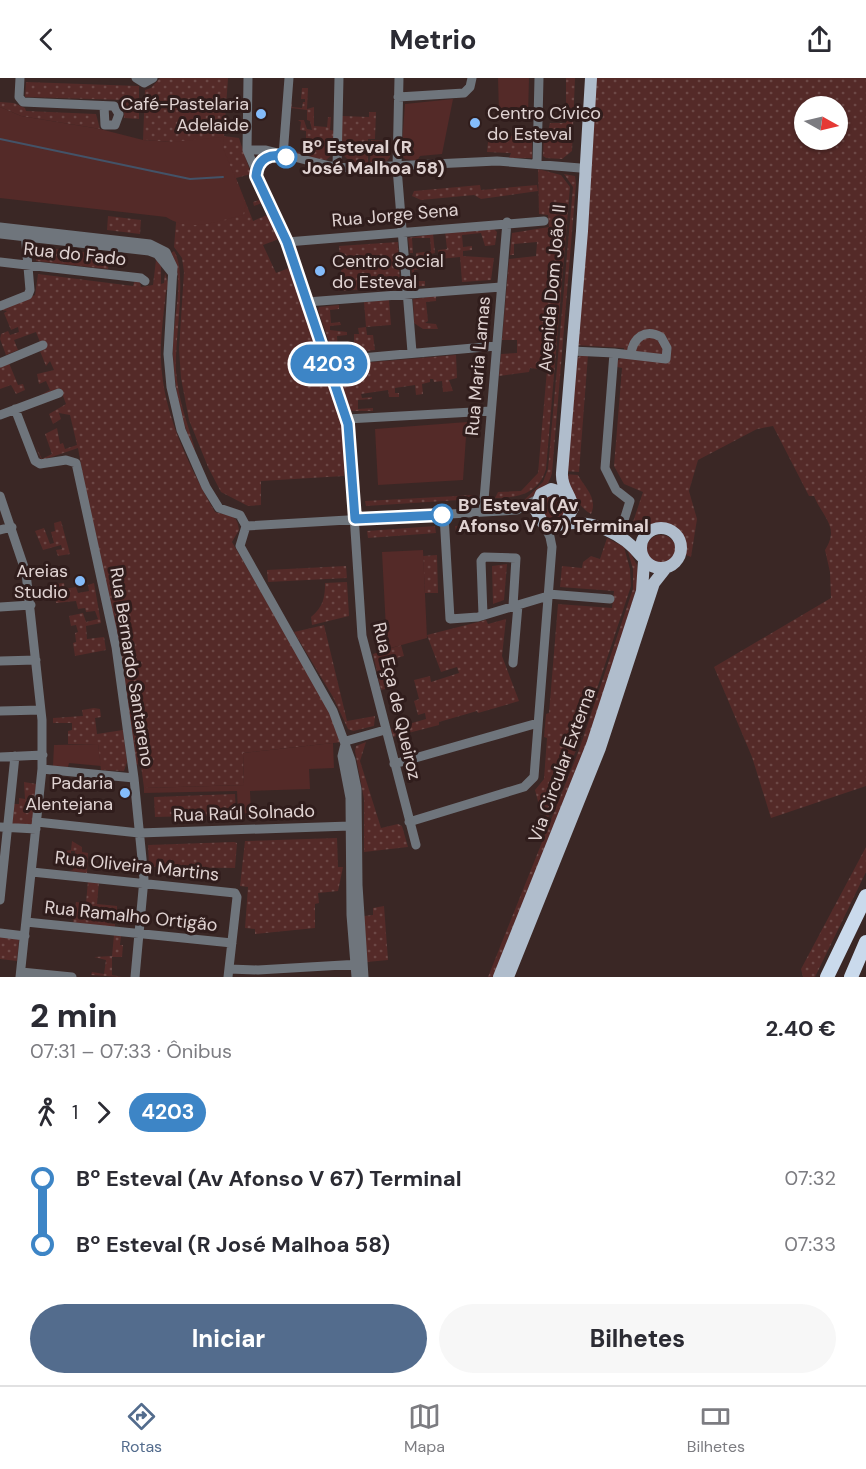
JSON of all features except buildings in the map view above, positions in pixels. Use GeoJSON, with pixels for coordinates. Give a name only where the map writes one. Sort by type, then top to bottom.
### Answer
{"type":"FeatureCollection","features":[{"type":"Feature","properties":{"kind":"highway"},"geometry":{"type":"LineString","coordinates":[[827,977],[866,896]]}},
{"type":"Feature","properties":{"kind":"highway"},"geometry":{"type":"LineString","coordinates":[[852,977],[866,942]]}},
{"type":"Feature","properties":{"kind":"highway"},"geometry":{"type":"LineString","coordinates":[[852,977],[866,950]]}},
{"type":"Feature","properties":{"kind":"highway"},"geometry":{"type":"LineString","coordinates":[[852,977],[866,957]]}},
{"type":"Feature","properties":{"kind":"main road","name":"Avenida Dom João II"},"geometry":{"type":"LineString","coordinates":[[539,496],[552,484],[556,469],[580,168],[583,78]]}},
{"type":"Feature","properties":{"kind":"main road","name":"Avenida Dom João II"},"geometry":{"type":"LineString","coordinates":[[570,499],[561,483],[561,473],[591,78]]}},
{"type":"Feature","properties":{"kind":"main road"},"geometry":{"type":"LineString","coordinates":[[557,489],[570,499],[584,516],[634,534],[665,528],[679,540],[679,558],[665,569],[653,568],[627,539],[584,523],[553,527],[541,520],[535,509],[539,496],[557,489]]}},
{"type":"Feature","properties":{"kind":"main road"},"geometry":{"type":"LineString","coordinates":[[563,524],[572,513],[570,499]]}},
{"type":"Feature","properties":{"kind":"main road"},"geometry":{"type":"LineString","coordinates":[[643,559],[641,543],[649,532]]}},
{"type":"Feature","properties":{"kind":"main road","name":"Via Circular Externa"},"geometry":{"type":"LineString","coordinates":[[499,977],[592,745],[642,591],[643,559]]}},
{"type":"Feature","properties":{"kind":"main road","name":"Via Circular Externa"},"geometry":{"type":"LineString","coordinates":[[508,977],[600,748],[654,583],[665,569]]}},
{"type":"Feature","properties":{"kind":"street"},"geometry":{"type":"LineString","coordinates":[[20,78],[19,97],[23,102],[104,106]]}},
{"type":"Feature","properties":{"kind":"street"},"geometry":{"type":"LineString","coordinates":[[136,78],[144,83],[153,78]]}},
{"type":"Feature","properties":{"kind":"street","name":"Rua Eça de Queiroz"},"geometry":{"type":"LineString","coordinates":[[248,78],[247,150],[256,176],[287,242],[347,419],[362,636],[416,845]]}},
{"type":"Feature","properties":{"kind":"street"},"geometry":{"type":"LineString","coordinates":[[283,156],[289,78]]}},
{"type":"Feature","properties":{"kind":"street"},"geometry":{"type":"LineString","coordinates":[[337,167],[339,78]]}},
{"type":"Feature","properties":{"kind":"street"},"geometry":{"type":"LineString","coordinates":[[399,78],[397,168],[412,352]]}},
{"type":"Feature","properties":{"kind":"street"},"geometry":{"type":"LineString","coordinates":[[398,97],[464,93],[470,87],[472,78]]}},
{"type":"Feature","properties":{"kind":"street"},"geometry":{"type":"LineString","coordinates":[[537,164],[539,78]]}},
{"type":"Feature","properties":{"kind":"street"},"geometry":{"type":"LineString","coordinates":[[247,150],[266,150],[273,154],[337,167],[397,168],[487,161],[580,168]]}},
{"type":"Feature","properties":{"kind":"street"},"geometry":{"type":"LineString","coordinates":[[256,176],[259,164],[273,154]]}},
{"type":"Feature","properties":{"kind":"street","name":"Rua Jorge Sena"},"geometry":{"type":"LineString","coordinates":[[287,242],[507,222],[544,221]]}},
{"type":"Feature","properties":{"kind":"street","name":"Rua Maria Lamas"},"geometry":{"type":"LineString","coordinates":[[483,512],[507,222]]}},
{"type":"Feature","properties":{"kind":"street"},"geometry":{"type":"LineString","coordinates":[[0,227],[25,233],[149,251],[157,254],[174,275],[168,354],[171,387],[181,430],[206,487],[219,508],[234,510],[246,526],[240,546],[333,711],[346,741],[357,789],[359,964],[356,977]]}},
{"type":"Feature","properties":{"kind":"street"},"geometry":{"type":"LineString","coordinates":[[0,234],[25,233]]}},
{"type":"Feature","properties":{"kind":"street"},"geometry":{"type":"LineString","coordinates":[[0,306],[28,295],[30,290],[25,233]]}},
{"type":"Feature","properties":{"kind":"street","name":"Rua do Fado"},"geometry":{"type":"LineString","coordinates":[[0,262],[141,278],[145,281]]}},
{"type":"Feature","properties":{"kind":"street"},"geometry":{"type":"LineString","coordinates":[[307,302],[501,287]]}},
{"type":"Feature","properties":{"kind":"street"},"geometry":{"type":"LineString","coordinates":[[0,363],[43,345]]}},
{"type":"Feature","properties":{"kind":"street"},"geometry":{"type":"LineString","coordinates":[[327,361],[496,346]]}},
{"type":"Feature","properties":{"kind":"street"},"geometry":{"type":"LineString","coordinates":[[572,351],[631,354]]}},
{"type":"Feature","properties":{"kind":"street"},"geometry":{"type":"LineString","coordinates":[[614,353],[605,468],[616,490],[630,501],[621,530]]}},
{"type":"Feature","properties":{"kind":"street"},"geometry":{"type":"LineString","coordinates":[[0,415],[59,393]]}},
{"type":"Feature","properties":{"kind":"street","name":"Rua Bernardo Santareno"},"geometry":{"type":"LineString","coordinates":[[15,409],[35,461],[46,464],[72,460],[78,467],[116,647],[134,778],[144,883],[135,977]]}},
{"type":"Feature","properties":{"kind":"street"},"geometry":{"type":"LineString","coordinates":[[347,419],[491,411]]}},
{"type":"Feature","properties":{"kind":"street"},"geometry":{"type":"LineString","coordinates":[[0,495],[23,559],[32,605],[43,754],[20,975],[72,977]]}},
{"type":"Feature","properties":{"kind":"street"},"geometry":{"type":"LineString","coordinates":[[517,510],[539,496]]}},
{"type":"Feature","properties":{"kind":"street"},"geometry":{"type":"LineString","coordinates":[[246,526],[517,510],[541,520],[550,537],[552,547],[531,782],[524,787],[409,822]]}},
{"type":"Feature","properties":{"kind":"street"},"geometry":{"type":"LineString","coordinates":[[444,515],[450,619],[470,619],[548,595],[610,599]]}},
{"type":"Feature","properties":{"kind":"street"},"geometry":{"type":"LineString","coordinates":[[552,547],[563,524]]}},
{"type":"Feature","properties":{"kind":"street"},"geometry":{"type":"LineString","coordinates":[[0,530],[12,527]]}},
{"type":"Feature","properties":{"kind":"street"},"geometry":{"type":"LineString","coordinates":[[483,615],[481,561],[484,557],[516,558],[513,663]]}},
{"type":"Feature","properties":{"kind":"street"},"geometry":{"type":"LineString","coordinates":[[0,607],[32,605]]}},
{"type":"Feature","properties":{"kind":"street"},"geometry":{"type":"LineString","coordinates":[[0,661],[36,660]]}},
{"type":"Feature","properties":{"kind":"street"},"geometry":{"type":"LineString","coordinates":[[0,711],[41,710]]}},
{"type":"Feature","properties":{"kind":"street"},"geometry":{"type":"LineString","coordinates":[[394,764],[538,723]]}},
{"type":"Feature","properties":{"kind":"street"},"geometry":{"type":"LineString","coordinates":[[346,741],[385,730]]}},
{"type":"Feature","properties":{"kind":"street"},"geometry":{"type":"LineString","coordinates":[[346,741],[342,756],[350,798],[359,964],[364,977]]}},
{"type":"Feature","properties":{"kind":"street"},"geometry":{"type":"LineString","coordinates":[[0,757],[43,754]]}},
{"type":"Feature","properties":{"kind":"street"},"geometry":{"type":"LineString","coordinates":[[0,900],[4,827],[15,756]]}},
{"type":"Feature","properties":{"kind":"street"},"geometry":{"type":"LineString","coordinates":[[42,770],[134,778]]}},
{"type":"Feature","properties":{"kind":"street","name":"Rua Raúl Solnado"},"geometry":{"type":"LineString","coordinates":[[4,827],[37,825],[140,833],[350,826]]}},
{"type":"Feature","properties":{"kind":"street","name":"Rua Oliveira Martins"},"geometry":{"type":"LineString","coordinates":[[32,872],[235,893],[237,897],[232,943]]}},
{"type":"Feature","properties":{"kind":"street","name":"Rua Ramalho Ortigão"},"geometry":{"type":"LineString","coordinates":[[26,922],[232,943]]}},
{"type":"Feature","properties":{"kind":"street"},"geometry":{"type":"LineString","coordinates":[[0,933],[25,936]]}},
{"type":"Feature","properties":{"kind":"street"},"geometry":{"type":"LineString","coordinates":[[232,943],[229,973],[359,964]]}},
{"type":"Feature","properties":{"kind":"shaded area"},"geometry":{"type":"Polygon","coordinates":[[[160,78],[228,78],[224,136],[239,138],[251,174],[236,178],[253,221],[267,215],[262,203],[254,206],[253,202],[262,199],[279,239],[263,245],[276,273],[289,268],[293,271],[345,423],[349,469],[344,469],[344,476],[261,481],[261,505],[248,506],[221,492],[189,420],[181,378],[179,349],[184,272],[182,258],[174,247],[176,223],[172,142],[143,140],[145,90],[151,88],[160,78]]]}},
{"type":"Feature","properties":{"kind":"shaded area"},"geometry":{"type":"Polygon","coordinates":[[[498,78],[529,78],[528,116],[499,114],[498,78]]]}},
{"type":"Feature","properties":{"kind":"shaded area"},"geometry":{"type":"Polygon","coordinates":[[[566,78],[575,78],[572,151],[562,159],[546,158],[543,156],[544,131],[548,131],[550,123],[566,123],[566,78]]]}},
{"type":"Feature","properties":{"kind":"shaded area"},"geometry":{"type":"Polygon","coordinates":[[[593,78],[866,78],[866,786],[771,818],[752,757],[714,667],[831,598],[830,572],[825,550],[831,535],[830,529],[814,496],[809,496],[773,426],[757,429],[698,460],[689,491],[697,519],[691,557],[681,553],[680,541],[676,533],[670,530],[629,534],[643,492],[624,484],[614,466],[622,368],[617,367],[617,361],[623,357],[624,348],[575,345],[593,78]]]}},
{"type":"Feature","properties":{"kind":"shaded area"},"geometry":{"type":"Polygon","coordinates":[[[26,82],[139,86],[139,119],[124,118],[124,100],[25,97],[26,82]]]}},
{"type":"Feature","properties":{"kind":"shaded area"},"geometry":{"type":"Polygon","coordinates":[[[302,88],[308,88],[307,109],[314,107],[314,126],[327,127],[328,117],[331,117],[330,130],[336,131],[335,152],[326,160],[286,153],[288,150],[306,153],[306,131],[300,130],[301,122],[298,120],[304,120],[307,129],[312,130],[310,121],[307,120],[307,110],[291,108],[292,98],[292,107],[302,108],[305,99],[301,99],[302,88]]]}},
{"type":"Feature","properties":{"kind":"shaded area"},"geometry":{"type":"Polygon","coordinates":[[[453,99],[442,154],[420,156],[417,161],[405,159],[401,155],[405,104],[453,99]]]}},
{"type":"Feature","properties":{"kind":"shaded area"},"geometry":{"type":"Polygon","coordinates":[[[0,102],[14,103],[25,108],[26,111],[96,114],[100,129],[21,116],[0,107],[0,102]]]}},
{"type":"Feature","properties":{"kind":"shaded area"},"geometry":{"type":"Polygon","coordinates":[[[0,107],[21,116],[100,129],[143,140],[172,142],[224,137],[223,148],[246,204],[243,215],[194,225],[175,222],[166,217],[0,198],[0,107]]]}},
{"type":"Feature","properties":{"kind":"shaded area"},"geometry":{"type":"Polygon","coordinates":[[[369,112],[376,112],[375,139],[368,139],[368,164],[353,164],[341,153],[342,116],[369,117],[369,112]]]}},
{"type":"Feature","properties":{"kind":"shaded area"},"geometry":{"type":"Polygon","coordinates":[[[493,134],[532,138],[532,158],[509,158],[511,153],[487,152],[488,142],[492,142],[493,134]]]}},
{"type":"Feature","properties":{"kind":"shaded area"},"geometry":{"type":"Polygon","coordinates":[[[371,140],[390,141],[390,157],[387,161],[370,163],[371,140]]]}},
{"type":"Feature","properties":{"kind":"shaded area"},"geometry":{"type":"Polygon","coordinates":[[[538,169],[561,175],[570,187],[546,469],[538,484],[526,493],[495,498],[498,492],[521,491],[538,473],[547,370],[530,368],[529,372],[499,376],[501,354],[517,353],[517,340],[502,340],[509,259],[536,256],[537,242],[514,244],[514,255],[510,255],[512,233],[549,227],[548,215],[539,214],[538,169]]]}},
{"type":"Feature","properties":{"kind":"shaded area"},"geometry":{"type":"Polygon","coordinates":[[[564,174],[575,176],[576,184],[552,473],[543,489],[518,506],[543,482],[548,469],[573,187],[564,174]]]}},
{"type":"Feature","properties":{"kind":"shaded area"},"geometry":{"type":"Polygon","coordinates":[[[480,185],[481,190],[537,185],[538,191],[481,199],[474,195],[421,200],[412,196],[414,191],[480,185]]]}},
{"type":"Feature","properties":{"kind":"shaded area"},"geometry":{"type":"Polygon","coordinates":[[[108,216],[141,220],[140,234],[107,230],[108,216]]]}},
{"type":"Feature","properties":{"kind":"shaded area"},"geometry":{"type":"Polygon","coordinates":[[[494,229],[497,232],[495,245],[485,246],[481,233],[462,235],[463,247],[472,246],[472,250],[463,251],[463,256],[494,258],[491,280],[462,282],[460,257],[439,259],[438,250],[447,249],[445,232],[494,229]]]}},
{"type":"Feature","properties":{"kind":"shaded area"},"geometry":{"type":"Polygon","coordinates":[[[433,234],[435,253],[431,254],[431,259],[423,260],[424,269],[414,270],[415,281],[425,281],[425,286],[414,286],[411,265],[416,265],[416,260],[420,260],[416,257],[416,253],[431,251],[430,238],[412,238],[413,253],[410,253],[408,238],[433,234]]]}},
{"type":"Feature","properties":{"kind":"shaded area"},"geometry":{"type":"Polygon","coordinates":[[[398,242],[400,287],[337,291],[337,281],[342,280],[339,246],[398,242]]]}},
{"type":"Feature","properties":{"kind":"shaded area"},"geometry":{"type":"Polygon","coordinates":[[[38,247],[110,255],[108,269],[36,261],[38,247]]]}},
{"type":"Feature","properties":{"kind":"shaded area"},"geometry":{"type":"Polygon","coordinates":[[[174,251],[180,274],[176,371],[181,401],[195,449],[193,450],[179,402],[175,378],[173,342],[178,275],[171,253],[174,251]]]}},
{"type":"Feature","properties":{"kind":"shaded area"},"geometry":{"type":"Polygon","coordinates":[[[156,260],[161,266],[161,284],[164,283],[165,273],[170,289],[166,290],[161,360],[167,400],[179,439],[215,512],[231,516],[237,521],[239,530],[232,542],[329,709],[342,742],[243,753],[244,785],[144,788],[141,765],[135,764],[78,448],[43,460],[41,459],[35,445],[42,459],[52,454],[45,434],[57,428],[60,444],[63,443],[65,449],[77,445],[70,415],[59,413],[61,419],[53,424],[49,414],[66,404],[60,388],[39,396],[50,390],[46,381],[39,384],[37,374],[54,370],[50,361],[46,366],[40,351],[46,349],[36,332],[14,340],[18,350],[6,355],[0,339],[1,334],[8,331],[10,335],[19,332],[18,327],[11,330],[4,313],[7,311],[2,310],[35,295],[38,274],[133,286],[135,280],[140,282],[141,287],[153,285],[156,260]]]}},
{"type":"Feature","properties":{"kind":"shaded area"},"geometry":{"type":"Polygon","coordinates":[[[436,296],[436,301],[426,302],[428,321],[425,323],[436,324],[438,329],[423,329],[414,323],[413,299],[436,296]]]}},
{"type":"Feature","properties":{"kind":"shaded area"},"geometry":{"type":"Polygon","coordinates":[[[389,300],[391,325],[366,327],[364,302],[389,300]]]}},
{"type":"Feature","properties":{"kind":"shaded area"},"geometry":{"type":"Polygon","coordinates":[[[339,305],[339,309],[330,310],[331,323],[340,322],[341,325],[330,326],[330,330],[347,332],[347,335],[337,336],[338,349],[354,347],[354,334],[359,334],[358,328],[366,327],[367,335],[373,335],[375,350],[336,354],[332,351],[318,310],[319,307],[339,305]]]}},
{"type":"Feature","properties":{"kind":"shaded area"},"geometry":{"type":"Polygon","coordinates":[[[456,355],[457,378],[449,380],[453,391],[443,392],[442,381],[434,382],[430,379],[430,382],[422,384],[423,394],[416,395],[415,385],[395,388],[395,393],[399,393],[399,397],[389,397],[388,390],[361,394],[362,398],[372,397],[372,399],[358,400],[358,409],[373,408],[373,411],[351,411],[336,368],[337,365],[456,355]]]}},
{"type":"Feature","properties":{"kind":"shaded area"},"geometry":{"type":"Polygon","coordinates":[[[581,355],[588,355],[579,472],[565,471],[574,361],[581,355]]]}},
{"type":"Feature","properties":{"kind":"shaded area"},"geometry":{"type":"Polygon","coordinates":[[[9,363],[18,385],[23,384],[25,390],[16,394],[11,385],[0,389],[0,367],[9,363]]]}},
{"type":"Feature","properties":{"kind":"shaded area"},"geometry":{"type":"Polygon","coordinates":[[[467,422],[463,480],[378,485],[375,429],[467,422]]]}},
{"type":"Feature","properties":{"kind":"shaded area"},"geometry":{"type":"Polygon","coordinates":[[[565,474],[578,475],[592,498],[591,514],[575,497],[565,474]]]}},
{"type":"Feature","properties":{"kind":"shaded area"},"geometry":{"type":"Polygon","coordinates":[[[552,494],[561,495],[570,509],[558,522],[548,520],[543,512],[545,499],[552,494]]]}},
{"type":"Feature","properties":{"kind":"shaded area"},"geometry":{"type":"Polygon","coordinates":[[[475,495],[475,499],[366,506],[365,501],[475,495]]]}},
{"type":"Feature","properties":{"kind":"shaded area"},"geometry":{"type":"Polygon","coordinates":[[[61,521],[70,554],[58,556],[56,550],[62,549],[61,545],[43,550],[35,531],[44,528],[50,544],[54,543],[51,532],[55,531],[54,523],[61,521]]]}},
{"type":"Feature","properties":{"kind":"shaded area"},"geometry":{"type":"Polygon","coordinates":[[[511,522],[511,529],[456,532],[455,526],[511,522]]]}},
{"type":"Feature","properties":{"kind":"shaded area"},"geometry":{"type":"Polygon","coordinates":[[[435,526],[436,533],[368,538],[367,531],[435,526]]]}},
{"type":"Feature","properties":{"kind":"shaded area"},"geometry":{"type":"Polygon","coordinates":[[[661,535],[667,536],[675,544],[675,556],[667,564],[661,565],[655,564],[647,556],[646,550],[647,544],[655,536],[661,535]]]}},
{"type":"Feature","properties":{"kind":"shaded area"},"geometry":{"type":"Polygon","coordinates":[[[607,538],[624,547],[630,569],[631,586],[579,743],[548,818],[540,809],[535,790],[544,779],[547,738],[544,737],[546,714],[549,713],[558,604],[612,608],[614,591],[560,587],[562,566],[582,568],[583,562],[591,556],[600,559],[607,538]]]}},
{"type":"Feature","properties":{"kind":"shaded area"},"geometry":{"type":"Polygon","coordinates":[[[626,545],[637,565],[639,580],[592,733],[493,977],[488,977],[579,750],[633,589],[633,569],[626,545]]]}},
{"type":"Feature","properties":{"kind":"shaded area"},"geometry":{"type":"Polygon","coordinates":[[[423,550],[427,638],[387,649],[382,552],[423,550]]]}},
{"type":"Feature","properties":{"kind":"shaded area"},"geometry":{"type":"Polygon","coordinates":[[[437,555],[438,593],[425,593],[423,556],[437,555]]]}},
{"type":"Feature","properties":{"kind":"shaded area"},"geometry":{"type":"Polygon","coordinates":[[[507,564],[504,600],[493,604],[492,566],[507,564]]]}},
{"type":"Feature","properties":{"kind":"shaded area"},"geometry":{"type":"Polygon","coordinates":[[[346,566],[347,578],[268,582],[267,570],[346,566]]]}},
{"type":"Feature","properties":{"kind":"shaded area"},"geometry":{"type":"Polygon","coordinates":[[[347,582],[349,616],[312,625],[311,617],[323,602],[325,583],[347,582]]]}},
{"type":"Feature","properties":{"kind":"shaded area"},"geometry":{"type":"Polygon","coordinates":[[[64,583],[65,589],[76,587],[78,593],[89,591],[88,585],[94,583],[101,623],[86,626],[87,639],[104,637],[106,650],[75,656],[73,643],[76,642],[75,633],[78,632],[76,625],[71,626],[69,616],[83,613],[86,622],[98,619],[95,611],[86,612],[85,608],[78,609],[76,601],[56,603],[54,584],[64,583]]]}},
{"type":"Feature","properties":{"kind":"shaded area"},"geometry":{"type":"Polygon","coordinates":[[[506,619],[502,656],[519,701],[478,713],[477,711],[439,722],[439,725],[393,737],[391,729],[426,719],[425,713],[418,715],[414,701],[419,699],[414,680],[430,676],[431,682],[459,673],[457,667],[441,672],[427,635],[486,620],[488,624],[506,619]]]}},
{"type":"Feature","properties":{"kind":"shaded area"},"geometry":{"type":"Polygon","coordinates":[[[324,625],[347,721],[375,716],[374,726],[353,731],[348,729],[333,697],[294,632],[324,625]]]}},
{"type":"Feature","properties":{"kind":"shaded area"},"geometry":{"type":"Polygon","coordinates":[[[401,645],[404,656],[389,660],[397,686],[381,690],[373,654],[401,645]]]}},
{"type":"Feature","properties":{"kind":"shaded area"},"geometry":{"type":"Polygon","coordinates":[[[100,709],[101,717],[95,718],[97,734],[123,730],[127,762],[124,771],[101,770],[98,744],[68,744],[68,731],[72,730],[72,723],[53,723],[53,718],[83,716],[82,710],[100,709]]]}},
{"type":"Feature","properties":{"kind":"shaded area"},"geometry":{"type":"Polygon","coordinates":[[[366,742],[360,761],[381,828],[398,824],[402,826],[408,847],[364,852],[364,799],[355,751],[356,746],[366,742]]]}},
{"type":"Feature","properties":{"kind":"shaded area"},"geometry":{"type":"Polygon","coordinates":[[[333,743],[334,768],[309,769],[310,789],[250,791],[251,813],[238,814],[237,791],[144,793],[144,788],[244,785],[243,753],[333,743]]]}},
{"type":"Feature","properties":{"kind":"shaded area"},"geometry":{"type":"Polygon","coordinates":[[[98,744],[101,766],[69,763],[68,767],[53,766],[54,745],[98,744]]]}},
{"type":"Feature","properties":{"kind":"shaded area"},"geometry":{"type":"Polygon","coordinates":[[[24,782],[36,784],[33,825],[12,824],[14,804],[19,804],[19,798],[25,799],[24,782]]]}},
{"type":"Feature","properties":{"kind":"shaded area"},"geometry":{"type":"Polygon","coordinates":[[[235,794],[236,815],[155,817],[154,797],[235,794]]]}},
{"type":"Feature","properties":{"kind":"shaded area"},"geometry":{"type":"Polygon","coordinates":[[[337,838],[338,867],[343,867],[338,891],[318,893],[319,903],[315,904],[315,928],[255,934],[255,929],[245,928],[248,887],[240,886],[245,841],[337,838]]]}},
{"type":"Feature","properties":{"kind":"shaded area"},"geometry":{"type":"Polygon","coordinates":[[[72,841],[82,847],[82,852],[88,853],[87,873],[69,871],[73,870],[75,851],[71,851],[71,856],[60,855],[61,852],[71,850],[72,841]]]}},
{"type":"Feature","properties":{"kind":"shaded area"},"geometry":{"type":"Polygon","coordinates":[[[237,843],[235,868],[149,867],[148,845],[237,843]]]}},
{"type":"Feature","properties":{"kind":"shaded area"},"geometry":{"type":"Polygon","coordinates":[[[866,847],[866,872],[815,977],[803,977],[801,969],[866,847]]]}},
{"type":"Feature","properties":{"kind":"shaded area"},"geometry":{"type":"Polygon","coordinates":[[[88,881],[99,881],[97,904],[117,906],[117,910],[108,910],[107,923],[115,924],[115,927],[73,923],[76,902],[86,903],[88,881]]]}},
{"type":"Feature","properties":{"kind":"shaded area"},"geometry":{"type":"Polygon","coordinates":[[[384,906],[388,960],[367,962],[364,916],[373,915],[373,908],[384,906]]]}},
{"type":"Feature","properties":{"kind":"shaded area"},"geometry":{"type":"Polygon","coordinates":[[[114,935],[121,936],[120,945],[123,945],[122,957],[112,957],[112,975],[122,977],[91,975],[92,972],[104,974],[106,960],[94,957],[112,956],[114,935]]]}},
{"type":"Feature","properties":{"kind":"shaded area"},"geometry":{"type":"Polygon","coordinates":[[[0,937],[19,939],[17,961],[0,959],[0,937]]]}},
{"type":"Feature","properties":{"kind":"waterway"},"geometry":{"type":"LineString","coordinates":[[0,139],[190,179],[223,177]]}},
{"type":"Feature","properties":{"kind":"bus line","name":"4203"},"geometry":{"type":"LineString","coordinates":[[286,157],[273,154],[264,159],[259,164],[256,176],[287,242],[348,424],[355,519],[442,515]]}},
{"type":"Feature","properties":{"kind":"place","name":"Café-Pastelaria Adelaide"},"geometry":{"type":"Point","coordinates":[261,114]}},
{"type":"Feature","properties":{"kind":"place","name":"Centro Cívico do Esteval"},"geometry":{"type":"Point","coordinates":[475,123]}},
{"type":"Feature","properties":{"kind":"place","name":"Bº Esteval (R José Malhoa 58)"},"geometry":{"type":"Point","coordinates":[286,157]}},
{"type":"Feature","properties":{"kind":"place","name":"Centro Social do Esteval"},"geometry":{"type":"Point","coordinates":[320,271]}},
{"type":"Feature","properties":{"kind":"place","name":"Bº Esteval (Av Afonso V 67) Terminal"},"geometry":{"type":"Point","coordinates":[442,515]}},
{"type":"Feature","properties":{"kind":"place","name":"Areias Studio"},"geometry":{"type":"Point","coordinates":[80,581]}},
{"type":"Feature","properties":{"kind":"place","name":"Padaria Alentejana"},"geometry":{"type":"Point","coordinates":[125,793]}}]}
